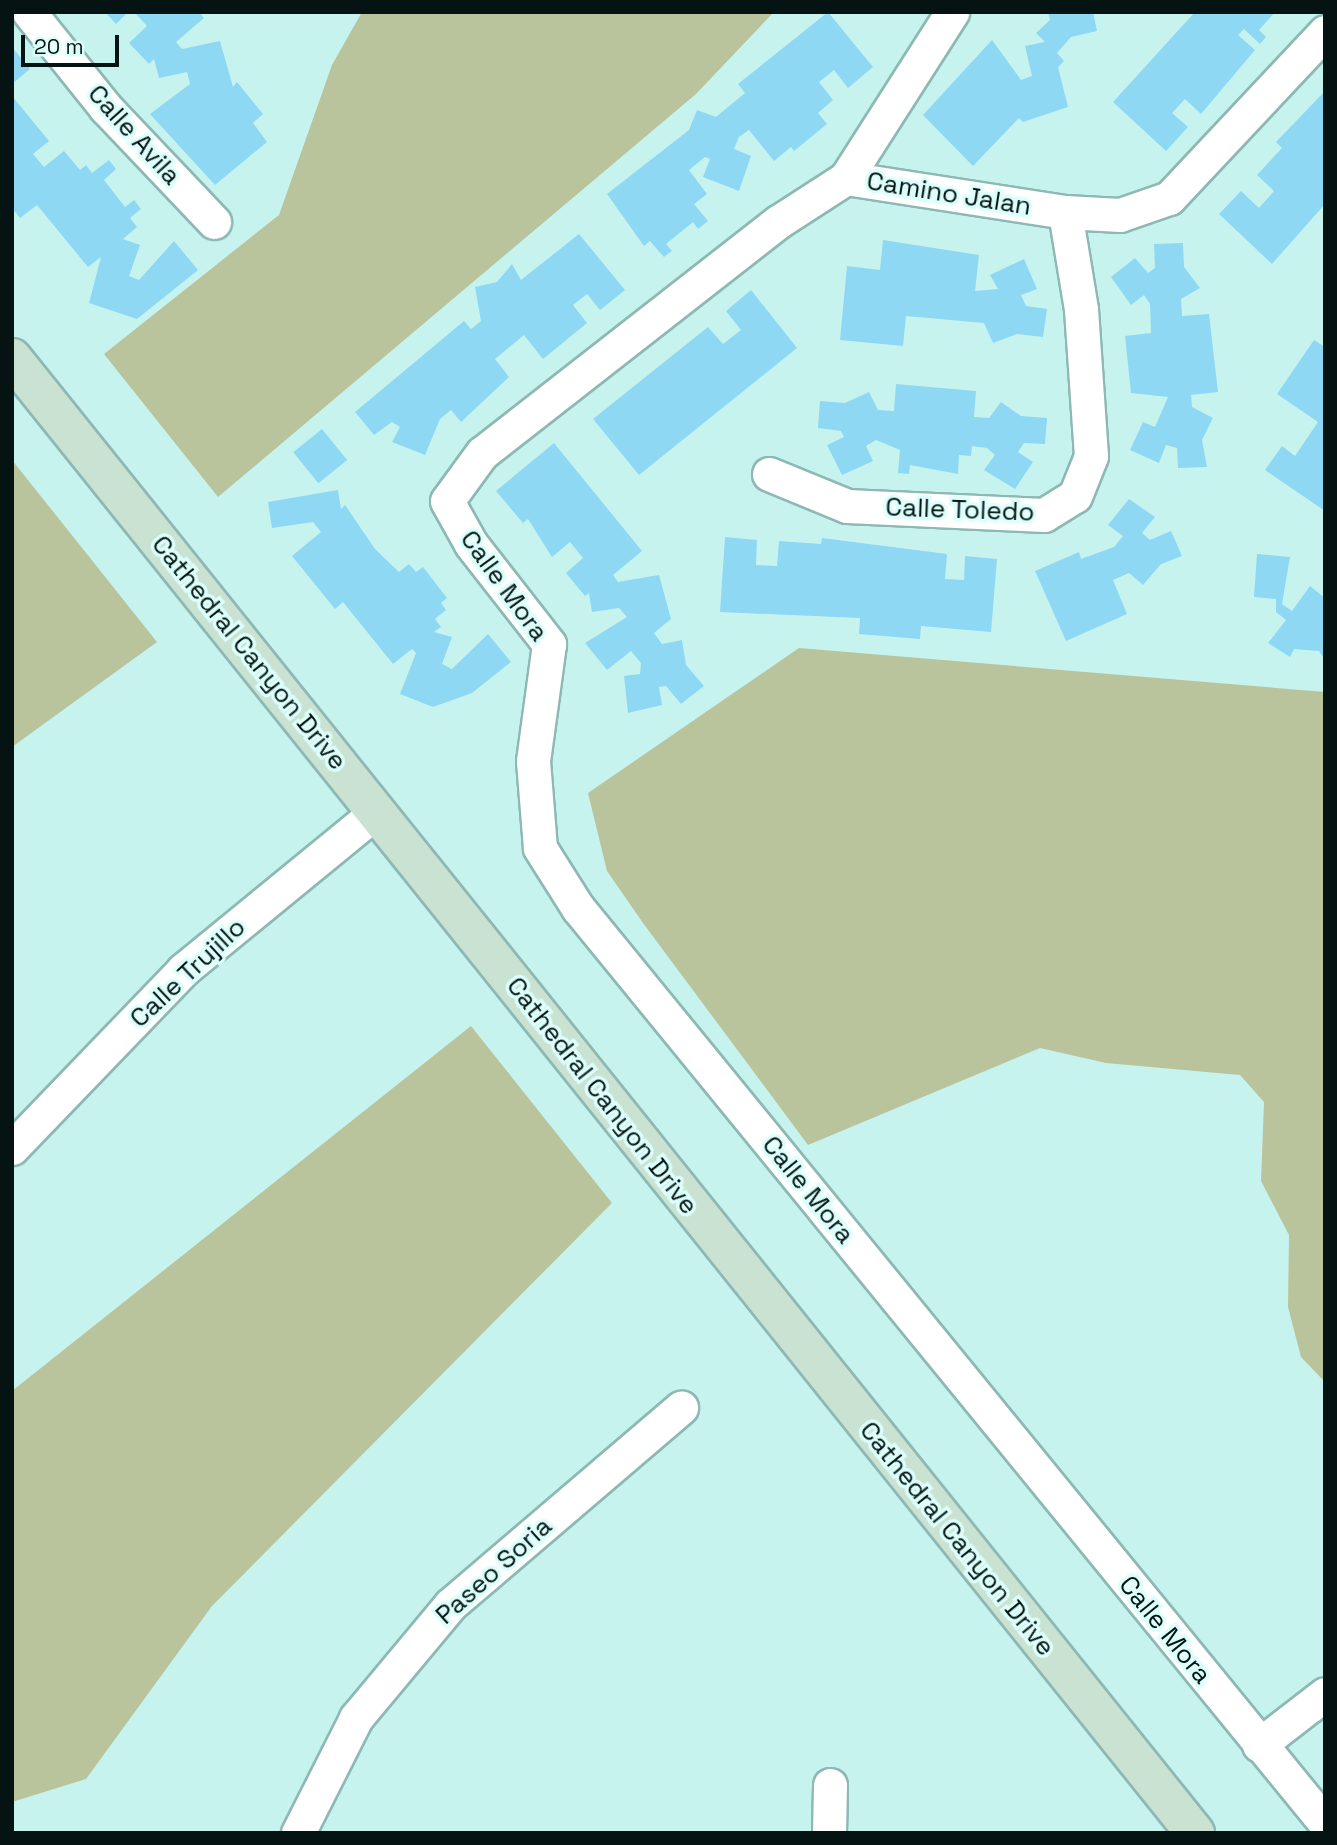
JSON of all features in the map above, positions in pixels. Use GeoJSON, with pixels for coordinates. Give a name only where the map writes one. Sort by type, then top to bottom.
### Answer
{"type":"FeatureCollection","features":[{"type":"Feature","properties":{"kind":"street","name":"Calle Avila"},"geometry":{"type":"LineString","coordinates":[[29,12],[106,108],[214,222]]}},
{"type":"Feature","properties":{"kind":"street"},"geometry":{"type":"LineString","coordinates":[[846,178],[952,12]]}},
{"type":"Feature","properties":{"kind":"street","name":"Camino Jalan"},"geometry":{"type":"LineString","coordinates":[[447,501],[482,453],[778,222],[846,178],[1065,212],[1120,215],[1168,198],[1325,32]]}},
{"type":"Feature","properties":{"kind":"street","name":"Calle Toledo"},"geometry":{"type":"LineString","coordinates":[[769,474],[847,506],[1044,515],[1074,496],[1091,456],[1081,309],[1065,212]]}},
{"type":"Feature","properties":{"kind":"street","name":"Cathedral Canyon Drive"},"geometry":{"type":"LineString","coordinates":[[12,358],[1195,1833]]}},
{"type":"Feature","properties":{"kind":"street","name":"Calle Mora"},"geometry":{"type":"LineString","coordinates":[[447,501],[471,544],[549,644],[533,761],[540,848],[578,908],[1325,1823]]}},
{"type":"Feature","properties":{"kind":"street","name":"Calle Trujillo"},"geometry":{"type":"LineString","coordinates":[[18,1135],[183,970],[377,811]]}},
{"type":"Feature","properties":{"kind":"street","name":"Paseo Soria"},"geometry":{"type":"LineString","coordinates":[[298,1833],[356,1718],[450,1605],[681,1408]]}},
{"type":"Feature","properties":{"kind":"street"},"geometry":{"type":"LineString","coordinates":[[1259,1745],[1325,1695]]}},
{"type":"Feature","properties":{"kind":"street"},"geometry":{"type":"LineString","coordinates":[[829,1833],[830,1785]]}},
{"type":"Feature","properties":{"kind":"green space"},"geometry":{"type":"Polygon","coordinates":[[[362,12],[774,12],[696,94],[218,497],[104,354],[279,215],[332,65],[362,12]]]}},
{"type":"Feature","properties":{"kind":"green space"},"geometry":{"type":"Polygon","coordinates":[[[12,460],[157,642],[12,747],[12,460]]]}},
{"type":"Feature","properties":{"kind":"green space"},"geometry":{"type":"Polygon","coordinates":[[[799,648],[1325,692],[1325,1382],[1301,1357],[1288,1307],[1289,1235],[1261,1181],[1264,1102],[1240,1075],[1106,1063],[1040,1048],[808,1145],[643,923],[607,871],[588,793],[799,648]]]}},
{"type":"Feature","properties":{"kind":"green space"},"geometry":{"type":"Polygon","coordinates":[[[471,1026],[612,1203],[212,1606],[86,1779],[12,1802],[12,1391],[471,1026]]]}},
{"type":"Feature","properties":{"kind":"building"},"geometry":{"type":"Polygon","coordinates":[[[105,12],[128,12],[116,24],[105,12]]]}},
{"type":"Feature","properties":{"kind":"building"},"geometry":{"type":"Polygon","coordinates":[[[134,12],[199,12],[204,18],[176,42],[182,49],[220,41],[233,87],[237,82],[263,114],[253,123],[267,142],[215,185],[150,114],[190,84],[187,72],[159,78],[154,59],[149,64],[129,43],[147,26],[134,12]]]}},
{"type":"Feature","properties":{"kind":"building"},"geometry":{"type":"Polygon","coordinates":[[[828,12],[873,67],[848,88],[834,70],[819,82],[833,100],[818,113],[827,124],[794,151],[791,147],[774,161],[749,130],[739,137],[734,149],[751,156],[739,191],[703,177],[710,159],[705,157],[689,170],[707,194],[694,204],[708,221],[698,229],[693,222],[666,244],[672,251],[664,257],[650,241],[644,246],[607,194],[689,130],[697,110],[716,117],[745,93],[738,84],[828,12]]]}},
{"type":"Feature","properties":{"kind":"building"},"geometry":{"type":"Polygon","coordinates":[[[1048,12],[1093,12],[1097,31],[1071,37],[1057,53],[1064,61],[1058,67],[1068,107],[1023,122],[1019,118],[973,166],[923,115],[992,40],[1021,80],[1032,76],[1025,46],[1045,42],[1036,33],[1050,20],[1048,12]]]}},
{"type":"Feature","properties":{"kind":"building"},"geometry":{"type":"Polygon","coordinates":[[[1195,12],[1275,12],[1259,30],[1266,37],[1260,44],[1244,29],[1238,35],[1255,50],[1201,114],[1185,99],[1172,113],[1188,127],[1166,151],[1113,102],[1195,12]]]}},
{"type":"Feature","properties":{"kind":"building"},"geometry":{"type":"Polygon","coordinates":[[[12,47],[30,69],[12,84],[12,47]]]}},
{"type":"Feature","properties":{"kind":"building"},"geometry":{"type":"Polygon","coordinates":[[[1325,91],[1325,204],[1272,264],[1219,214],[1241,191],[1259,208],[1274,191],[1257,175],[1282,148],[1276,142],[1325,91]]]}},
{"type":"Feature","properties":{"kind":"building"},"geometry":{"type":"Polygon","coordinates":[[[12,96],[49,141],[33,154],[44,167],[64,151],[80,170],[86,165],[92,173],[109,160],[116,169],[104,180],[125,207],[134,200],[141,209],[130,218],[137,227],[123,239],[140,245],[129,276],[139,280],[174,241],[198,270],[137,319],[89,303],[101,257],[88,267],[37,205],[20,218],[12,208],[12,96]]]}},
{"type":"Feature","properties":{"kind":"building"},"geometry":{"type":"Polygon","coordinates":[[[579,234],[625,290],[600,310],[587,294],[573,305],[587,323],[543,359],[524,335],[495,359],[509,377],[461,422],[451,410],[440,419],[425,455],[392,442],[400,427],[392,422],[374,435],[355,412],[464,321],[471,329],[481,321],[475,287],[497,282],[512,264],[521,280],[579,234]]]}},
{"type":"Feature","properties":{"kind":"building"},"geometry":{"type":"Polygon","coordinates":[[[883,240],[979,255],[975,291],[998,289],[990,275],[1024,259],[1037,289],[1021,295],[1026,306],[1047,309],[1043,337],[1017,334],[993,343],[984,323],[906,316],[903,346],[840,340],[847,266],[880,270],[883,240]]]}},
{"type":"Feature","properties":{"kind":"building"},"geometry":{"type":"Polygon","coordinates":[[[1183,243],[1184,267],[1200,288],[1181,299],[1182,316],[1209,314],[1218,392],[1191,395],[1192,407],[1213,418],[1202,440],[1207,467],[1178,468],[1177,448],[1166,445],[1159,463],[1130,450],[1143,422],[1155,427],[1168,397],[1131,393],[1125,336],[1151,333],[1150,304],[1144,295],[1131,305],[1111,277],[1135,258],[1148,273],[1155,268],[1154,244],[1183,243]]]}},
{"type":"Feature","properties":{"kind":"building"},"geometry":{"type":"Polygon","coordinates":[[[751,290],[797,348],[639,475],[593,419],[708,327],[723,344],[741,330],[726,311],[751,290]]]}},
{"type":"Feature","properties":{"kind":"building"},"geometry":{"type":"Polygon","coordinates":[[[1314,340],[1325,347],[1325,511],[1265,470],[1282,446],[1295,456],[1318,422],[1277,394],[1314,340]]]}},
{"type":"Feature","properties":{"kind":"building"},"geometry":{"type":"Polygon","coordinates":[[[896,384],[976,391],[974,417],[989,418],[1001,402],[1021,416],[1047,418],[1045,444],[1024,443],[1018,452],[1033,462],[1015,489],[984,470],[995,455],[987,448],[972,446],[971,456],[959,455],[958,474],[910,465],[909,474],[898,473],[900,450],[876,440],[866,446],[873,461],[842,475],[827,445],[844,437],[841,431],[818,428],[820,401],[845,403],[869,392],[878,410],[894,411],[896,384]]]}},
{"type":"Feature","properties":{"kind":"building"},"geometry":{"type":"Polygon","coordinates":[[[322,429],[347,460],[318,483],[293,452],[322,429]]]}},
{"type":"Feature","properties":{"kind":"building"},"geometry":{"type":"Polygon","coordinates":[[[554,443],[642,551],[613,575],[618,582],[659,575],[671,619],[654,633],[662,644],[682,640],[686,665],[704,686],[681,704],[666,686],[659,687],[662,705],[628,713],[624,676],[640,674],[641,663],[631,651],[607,670],[585,643],[627,617],[619,608],[592,612],[589,593],[585,596],[566,573],[583,558],[570,542],[552,557],[528,519],[523,523],[496,491],[554,443]]]}},
{"type":"Feature","properties":{"kind":"building"},"geometry":{"type":"Polygon","coordinates":[[[338,490],[341,509],[345,505],[375,549],[399,572],[409,564],[416,572],[423,567],[447,598],[441,603],[446,610],[435,619],[441,627],[434,632],[452,637],[442,664],[452,669],[488,634],[511,662],[472,693],[433,707],[400,694],[416,653],[412,649],[393,664],[343,602],[335,609],[292,556],[321,532],[313,522],[272,528],[268,502],[338,490]]]}},
{"type":"Feature","properties":{"kind":"building"},"geometry":{"type":"Polygon","coordinates":[[[1129,499],[1155,517],[1142,533],[1150,540],[1171,531],[1182,556],[1161,564],[1143,585],[1129,573],[1113,580],[1127,614],[1066,641],[1035,571],[1079,552],[1081,559],[1114,547],[1123,536],[1108,525],[1129,499]]]}},
{"type":"Feature","properties":{"kind":"building"},"geometry":{"type":"Polygon","coordinates":[[[725,537],[757,540],[756,565],[777,566],[779,541],[821,544],[822,538],[947,554],[945,579],[964,580],[965,556],[997,559],[991,632],[921,626],[920,639],[859,634],[860,618],[720,612],[725,537]]]}},
{"type":"Feature","properties":{"kind":"building"},"geometry":{"type":"Polygon","coordinates":[[[1257,554],[1290,557],[1282,604],[1292,611],[1310,586],[1325,598],[1325,660],[1319,651],[1294,649],[1290,657],[1268,643],[1286,620],[1276,612],[1276,599],[1254,597],[1257,554]]]}}]}
